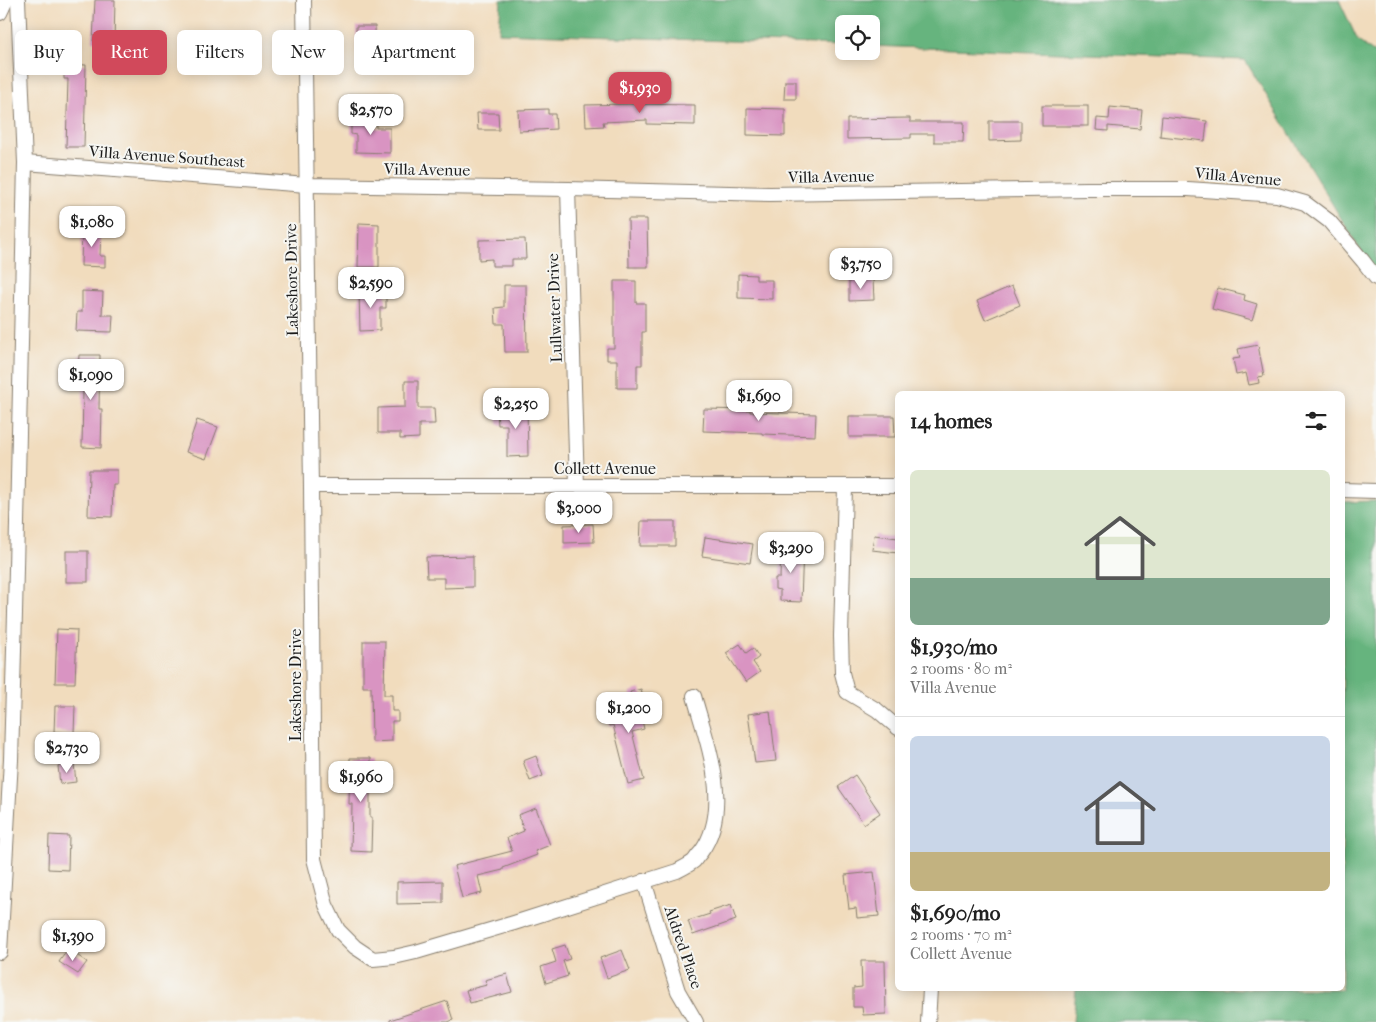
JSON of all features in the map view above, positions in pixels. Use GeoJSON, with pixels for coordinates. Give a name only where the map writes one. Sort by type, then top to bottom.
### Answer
{"type":"FeatureCollection","features":[{"type":"Feature","properties":{"kind":"street"},"geometry":{"type":"LineString","coordinates":[[0,13],[6,0]]}},
{"type":"Feature","properties":{"kind":"street"},"geometry":{"type":"LineString","coordinates":[[0,952],[5,760],[15,604],[24,163],[18,0]]}},
{"type":"Feature","properties":{"kind":"street","name":"Lakeshore Drive"},"geometry":{"type":"LineString","coordinates":[[304,0],[312,486],[314,859],[326,905],[338,930],[355,947],[373,959],[394,958],[505,926],[677,871],[694,860],[708,842],[716,816],[716,794],[710,754],[694,696]]}},
{"type":"Feature","properties":{"kind":"street","name":"Villa Avenue Southeast"},"geometry":{"type":"LineString","coordinates":[[24,163],[307,185]]}},
{"type":"Feature","properties":{"kind":"street","name":"Villa Avenue"},"geometry":{"type":"LineString","coordinates":[[307,185],[770,194],[1188,189],[1277,195],[1305,203],[1329,221],[1376,278]]}},
{"type":"Feature","properties":{"kind":"street","name":"Lullwater Drive"},"geometry":{"type":"LineString","coordinates":[[568,189],[577,486]]}},
{"type":"Feature","properties":{"kind":"street","name":"Collett Avenue"},"geometry":{"type":"LineString","coordinates":[[312,486],[895,486]]}},
{"type":"Feature","properties":{"kind":"street"},"geometry":{"type":"LineString","coordinates":[[845,487],[841,636],[842,673],[848,692],[877,710],[895,725]]}},
{"type":"Feature","properties":{"kind":"street"},"geometry":{"type":"LineString","coordinates":[[1345,490],[1376,491]]}},
{"type":"Feature","properties":{"kind":"street","name":"Aldred Place"},"geometry":{"type":"LineString","coordinates":[[644,881],[678,991],[696,1022]]}},
{"type":"Feature","properties":{"kind":"street"},"geometry":{"type":"LineString","coordinates":[[928,1022],[930,991]]}},
{"type":"Feature","properties":{"kind":"green space"},"geometry":{"type":"Polygon","coordinates":[[[501,0],[1339,0],[1358,41],[1376,54],[1376,276],[1245,60],[880,46],[880,15],[835,15],[835,45],[499,33],[501,0]]]}},
{"type":"Feature","properties":{"kind":"green space"},"geometry":{"type":"Polygon","coordinates":[[[1376,501],[1376,1022],[1073,1022],[1076,991],[1345,991],[1345,502],[1376,501]]]}},
{"type":"Feature","properties":{"kind":"building"},"geometry":{"type":"Polygon","coordinates":[[[95,0],[115,0],[114,30],[94,30],[95,0]]]}},
{"type":"Feature","properties":{"kind":"building"},"geometry":{"type":"Polygon","coordinates":[[[356,26],[375,26],[375,30],[356,30],[356,26]]]}},
{"type":"Feature","properties":{"kind":"building"},"geometry":{"type":"Polygon","coordinates":[[[82,65],[86,65],[84,147],[66,147],[68,79],[64,79],[64,75],[82,75],[82,65]]]}},
{"type":"Feature","properties":{"kind":"building"},"geometry":{"type":"Polygon","coordinates":[[[785,81],[796,81],[796,99],[784,99],[785,81]]]}},
{"type":"Feature","properties":{"kind":"building"},"geometry":{"type":"Polygon","coordinates":[[[585,105],[695,105],[695,125],[647,124],[647,120],[603,122],[604,126],[586,127],[585,105]]]}},
{"type":"Feature","properties":{"kind":"building"},"geometry":{"type":"Polygon","coordinates":[[[1042,106],[1088,106],[1088,126],[1042,126],[1042,106]]]}},
{"type":"Feature","properties":{"kind":"building"},"geometry":{"type":"Polygon","coordinates":[[[1110,107],[1142,110],[1140,129],[1108,126],[1108,131],[1096,130],[1097,118],[1109,119],[1110,107]]]}},
{"type":"Feature","properties":{"kind":"building"},"geometry":{"type":"Polygon","coordinates":[[[747,108],[785,109],[785,136],[747,135],[747,108]]]}},
{"type":"Feature","properties":{"kind":"building"},"geometry":{"type":"Polygon","coordinates":[[[548,109],[548,114],[555,114],[556,129],[519,131],[518,110],[548,109]]]}},
{"type":"Feature","properties":{"kind":"building"},"geometry":{"type":"Polygon","coordinates":[[[477,113],[498,113],[499,130],[478,130],[477,113]]]}},
{"type":"Feature","properties":{"kind":"building"},"geometry":{"type":"Polygon","coordinates":[[[357,116],[376,116],[376,128],[390,128],[390,153],[356,152],[356,135],[351,134],[351,123],[357,123],[357,116]]]}},
{"type":"Feature","properties":{"kind":"building"},"geometry":{"type":"Polygon","coordinates":[[[1162,116],[1207,121],[1205,141],[1160,136],[1162,116]]]}},
{"type":"Feature","properties":{"kind":"building"},"geometry":{"type":"Polygon","coordinates":[[[910,118],[910,122],[964,122],[963,142],[934,142],[934,134],[911,134],[911,138],[847,139],[847,119],[910,118]]]}},
{"type":"Feature","properties":{"kind":"building"},"geometry":{"type":"Polygon","coordinates":[[[989,121],[1021,121],[1021,140],[989,141],[989,121]]]}},
{"type":"Feature","properties":{"kind":"building"},"geometry":{"type":"Polygon","coordinates":[[[628,219],[647,219],[648,267],[629,267],[628,219]]]}},
{"type":"Feature","properties":{"kind":"building"},"geometry":{"type":"Polygon","coordinates":[[[359,223],[379,224],[379,267],[358,267],[359,223]]]}},
{"type":"Feature","properties":{"kind":"building"},"geometry":{"type":"Polygon","coordinates":[[[82,228],[101,229],[100,256],[105,256],[105,267],[81,266],[82,228]]]}},
{"type":"Feature","properties":{"kind":"building"},"geometry":{"type":"Polygon","coordinates":[[[525,239],[526,259],[512,259],[512,266],[492,266],[492,259],[479,260],[479,240],[525,239]]]}},
{"type":"Feature","properties":{"kind":"building"},"geometry":{"type":"Polygon","coordinates":[[[738,274],[756,275],[756,280],[772,280],[772,299],[738,298],[738,274]]]}},
{"type":"Feature","properties":{"kind":"building"},"geometry":{"type":"Polygon","coordinates":[[[849,279],[873,279],[874,300],[849,301],[849,279]]]}},
{"type":"Feature","properties":{"kind":"building"},"geometry":{"type":"Polygon","coordinates":[[[614,281],[636,281],[636,303],[645,303],[645,332],[642,332],[642,365],[637,365],[637,388],[617,388],[617,360],[607,360],[607,348],[614,348],[614,281]]]}},
{"type":"Feature","properties":{"kind":"building"},"geometry":{"type":"Polygon","coordinates":[[[504,285],[526,285],[527,352],[505,352],[504,324],[496,324],[495,308],[504,307],[504,285]]]}},
{"type":"Feature","properties":{"kind":"building"},"geometry":{"type":"Polygon","coordinates":[[[1012,286],[1020,305],[985,320],[977,301],[1012,286]]]}},
{"type":"Feature","properties":{"kind":"building"},"geometry":{"type":"Polygon","coordinates":[[[1218,288],[1245,295],[1244,300],[1257,304],[1252,320],[1212,309],[1218,288]]]}},
{"type":"Feature","properties":{"kind":"building"},"geometry":{"type":"Polygon","coordinates":[[[359,290],[386,290],[386,308],[380,308],[380,330],[360,331],[359,290]]]}},
{"type":"Feature","properties":{"kind":"building"},"geometry":{"type":"Polygon","coordinates":[[[82,291],[103,292],[102,315],[113,315],[112,332],[76,331],[77,312],[82,312],[82,291]]]}},
{"type":"Feature","properties":{"kind":"building"},"geometry":{"type":"Polygon","coordinates":[[[1258,345],[1264,376],[1258,377],[1259,383],[1249,385],[1246,373],[1236,375],[1233,359],[1240,358],[1238,349],[1258,345]]]}},
{"type":"Feature","properties":{"kind":"building"},"geometry":{"type":"Polygon","coordinates":[[[79,355],[100,355],[99,409],[102,409],[101,448],[82,447],[83,390],[81,390],[81,371],[78,371],[79,355]]]}},
{"type":"Feature","properties":{"kind":"building"},"geometry":{"type":"Polygon","coordinates":[[[405,381],[418,381],[418,408],[434,408],[435,424],[419,424],[419,438],[400,439],[400,433],[378,433],[378,408],[405,407],[405,381]]]}},
{"type":"Feature","properties":{"kind":"building"},"geometry":{"type":"Polygon","coordinates":[[[527,405],[528,456],[507,457],[507,425],[498,425],[497,411],[506,411],[506,406],[527,405]]]}},
{"type":"Feature","properties":{"kind":"building"},"geometry":{"type":"Polygon","coordinates":[[[704,409],[816,414],[815,436],[703,431],[704,409]]]}},
{"type":"Feature","properties":{"kind":"building"},"geometry":{"type":"Polygon","coordinates":[[[849,416],[894,416],[895,437],[849,437],[849,416]]]}},
{"type":"Feature","properties":{"kind":"building"},"geometry":{"type":"Polygon","coordinates":[[[197,420],[218,427],[206,459],[186,452],[197,420]]]}},
{"type":"Feature","properties":{"kind":"building"},"geometry":{"type":"Polygon","coordinates":[[[89,470],[117,470],[117,485],[113,485],[112,517],[88,516],[89,470]]]}},
{"type":"Feature","properties":{"kind":"building"},"geometry":{"type":"Polygon","coordinates":[[[641,521],[675,521],[675,546],[640,546],[641,521]]]}},
{"type":"Feature","properties":{"kind":"building"},"geometry":{"type":"Polygon","coordinates":[[[593,524],[594,542],[564,543],[564,525],[593,524]]]}},
{"type":"Feature","properties":{"kind":"building"},"geometry":{"type":"Polygon","coordinates":[[[874,535],[895,538],[895,553],[872,550],[874,535]]]}},
{"type":"Feature","properties":{"kind":"building"},"geometry":{"type":"Polygon","coordinates":[[[705,537],[753,544],[750,563],[702,556],[705,537]]]}},
{"type":"Feature","properties":{"kind":"building"},"geometry":{"type":"Polygon","coordinates":[[[781,546],[803,547],[801,602],[780,601],[780,590],[775,589],[775,578],[780,578],[781,546]]]}},
{"type":"Feature","properties":{"kind":"building"},"geometry":{"type":"Polygon","coordinates":[[[66,551],[88,551],[88,582],[66,582],[66,551]]]}},
{"type":"Feature","properties":{"kind":"building"},"geometry":{"type":"Polygon","coordinates":[[[473,556],[473,587],[444,588],[444,578],[427,578],[426,557],[473,556]]]}},
{"type":"Feature","properties":{"kind":"building"},"geometry":{"type":"Polygon","coordinates":[[[57,629],[77,630],[75,683],[55,683],[57,629]]]}},
{"type":"Feature","properties":{"kind":"building"},"geometry":{"type":"Polygon","coordinates":[[[363,641],[385,641],[384,695],[392,695],[392,711],[398,711],[398,721],[392,721],[392,741],[372,742],[371,687],[363,687],[363,641]]]}},
{"type":"Feature","properties":{"kind":"building"},"geometry":{"type":"Polygon","coordinates":[[[740,644],[746,653],[753,648],[759,657],[753,662],[760,672],[746,682],[726,653],[740,644]]]}},
{"type":"Feature","properties":{"kind":"building"},"geometry":{"type":"Polygon","coordinates":[[[641,689],[646,710],[640,711],[644,729],[632,732],[644,780],[628,784],[613,725],[609,726],[605,711],[633,704],[630,692],[641,689]]]}},
{"type":"Feature","properties":{"kind":"building"},"geometry":{"type":"Polygon","coordinates":[[[55,706],[75,706],[74,733],[54,732],[55,706]]]}},
{"type":"Feature","properties":{"kind":"building"},"geometry":{"type":"Polygon","coordinates":[[[770,711],[776,761],[755,763],[748,714],[770,711]]]}},
{"type":"Feature","properties":{"kind":"building"},"geometry":{"type":"Polygon","coordinates":[[[536,756],[543,776],[530,781],[523,761],[536,756]]]}},
{"type":"Feature","properties":{"kind":"building"},"geometry":{"type":"Polygon","coordinates":[[[350,758],[371,758],[371,770],[377,771],[376,782],[370,782],[371,852],[351,851],[352,804],[349,804],[350,758]]]}},
{"type":"Feature","properties":{"kind":"building"},"geometry":{"type":"Polygon","coordinates":[[[74,764],[76,782],[60,784],[58,766],[74,764]]]}},
{"type":"Feature","properties":{"kind":"building"},"geometry":{"type":"Polygon","coordinates":[[[855,775],[880,813],[864,824],[838,787],[855,775]]]}},
{"type":"Feature","properties":{"kind":"building"},"geometry":{"type":"Polygon","coordinates":[[[536,808],[550,845],[535,851],[537,855],[503,868],[503,870],[478,876],[482,893],[462,898],[454,866],[512,851],[507,838],[524,831],[518,815],[536,808]]]}},
{"type":"Feature","properties":{"kind":"building"},"geometry":{"type":"Polygon","coordinates":[[[49,835],[69,836],[68,870],[48,869],[49,835]]]}},
{"type":"Feature","properties":{"kind":"building"},"geometry":{"type":"Polygon","coordinates":[[[874,872],[879,916],[857,918],[856,908],[849,909],[845,875],[874,872]]]}},
{"type":"Feature","properties":{"kind":"building"},"geometry":{"type":"Polygon","coordinates":[[[443,881],[443,903],[397,904],[397,882],[443,881]]]}},
{"type":"Feature","properties":{"kind":"building"},"geometry":{"type":"Polygon","coordinates":[[[731,905],[736,920],[693,935],[688,921],[731,905]]]}},
{"type":"Feature","properties":{"kind":"building"},"geometry":{"type":"Polygon","coordinates":[[[565,945],[570,959],[563,961],[568,976],[546,983],[541,967],[556,962],[552,949],[565,945]]]}},
{"type":"Feature","properties":{"kind":"building"},"geometry":{"type":"Polygon","coordinates":[[[68,949],[87,962],[78,974],[59,962],[68,949]]]}},
{"type":"Feature","properties":{"kind":"building"},"geometry":{"type":"Polygon","coordinates":[[[622,950],[630,970],[607,978],[600,958],[622,950]]]}},
{"type":"Feature","properties":{"kind":"building"},"geometry":{"type":"Polygon","coordinates":[[[861,961],[885,961],[886,1014],[863,1015],[862,1007],[853,1007],[853,988],[862,987],[861,961]]]}},
{"type":"Feature","properties":{"kind":"building"},"geometry":{"type":"Polygon","coordinates":[[[507,974],[512,992],[470,1003],[466,990],[487,985],[485,980],[507,974]]]}},
{"type":"Feature","properties":{"kind":"building"},"geometry":{"type":"Polygon","coordinates":[[[447,1001],[453,1020],[448,1022],[390,1022],[390,1020],[447,1001]]]}}]}
